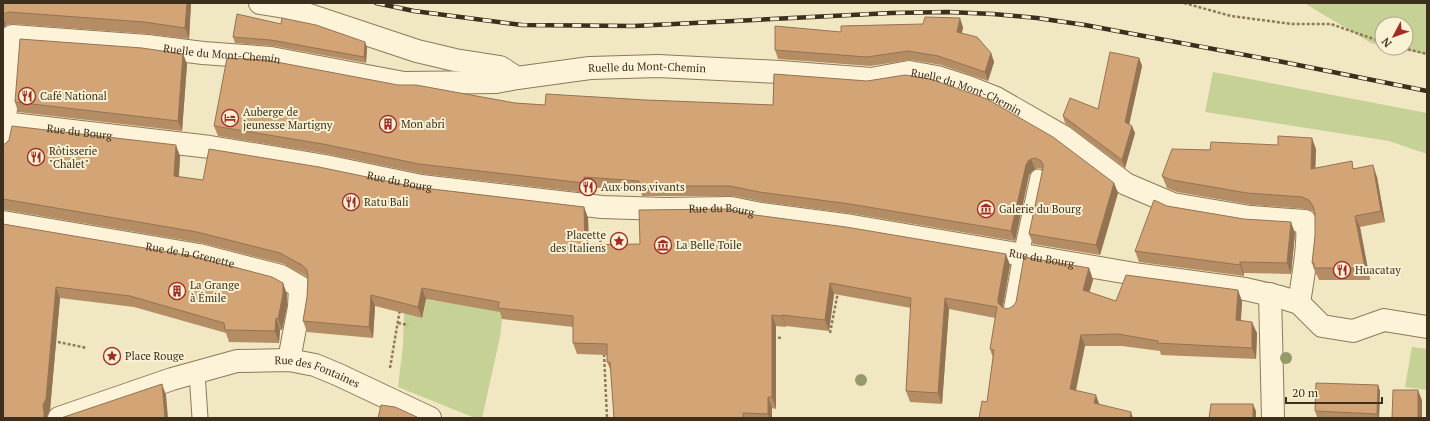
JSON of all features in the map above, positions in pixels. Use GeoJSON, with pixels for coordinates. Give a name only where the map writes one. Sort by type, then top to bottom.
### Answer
{"type":"FeatureCollection","features":[{"type":"Feature","properties":{"kind":"street"},"geometry":{"type":"LineString","coordinates":[[260,3],[285,7],[417,51],[455,60],[500,67],[517,78]]}},
{"type":"Feature","properties":{"kind":"street","name":"Ruelle du Mont-Chemin"},"geometry":{"type":"LineString","coordinates":[[3,130],[12,36],[147,46],[203,53],[271,58],[404,83],[496,82],[590,68],[658,66],[780,72],[871,79],[909,72],[937,77],[996,98],[1064,137],[1126,184],[1173,204],[1250,217],[1305,221],[1308,227],[1305,268],[1299,303]]}},
{"type":"Feature","properties":{"kind":"street","name":"Rue du Bourg"},"geometry":{"type":"LineString","coordinates":[[3,130],[210,147],[325,166],[421,186],[602,207],[664,209],[731,208],[761,214],[852,226],[1141,275],[1245,289],[1270,294],[1299,303],[1322,326],[1353,331],[1384,320],[1427,327]]}},
{"type":"Feature","properties":{"kind":"street","name":"Rue de la Grenette"},"geometry":{"type":"LineString","coordinates":[[3,222],[199,255],[281,276],[300,287],[299,307],[289,360]]}},
{"type":"Feature","properties":{"kind":"street"},"geometry":{"type":"LineString","coordinates":[[1270,294],[1273,418]]}},
{"type":"Feature","properties":{"kind":"street","name":"Rue des Fontaines"},"geometry":{"type":"LineString","coordinates":[[60,418],[172,379],[238,362],[289,360],[315,365],[430,418]]}},
{"type":"Feature","properties":{"kind":"lane"},"geometry":{"type":"LineString","coordinates":[[1011,311],[1021,255],[1038,177]]}},
{"type":"Feature","properties":{"kind":"lane"},"geometry":{"type":"LineString","coordinates":[[197,373],[200,418]]}},
{"type":"Feature","properties":{"kind":"path"},"geometry":{"type":"LineString","coordinates":[[1184,3],[1231,16],[1292,24],[1330,24],[1374,39]]}},
{"type":"Feature","properties":{"kind":"path"},"geometry":{"type":"LineString","coordinates":[[1414,51],[1427,54]]}},
{"type":"Feature","properties":{"kind":"path"},"geometry":{"type":"LineString","coordinates":[[600,251],[602,207]]}},
{"type":"Feature","properties":{"kind":"path"},"geometry":{"type":"LineString","coordinates":[[830,333],[840,287]]}},
{"type":"Feature","properties":{"kind":"path"},"geometry":{"type":"LineString","coordinates":[[384,396],[388,381],[400,308]]}},
{"type":"Feature","properties":{"kind":"path"},"geometry":{"type":"LineString","coordinates":[[398,323],[408,325]]}},
{"type":"Feature","properties":{"kind":"path"},"geometry":{"type":"LineString","coordinates":[[766,336],[781,338]]}},
{"type":"Feature","properties":{"kind":"path"},"geometry":{"type":"LineString","coordinates":[[48,341],[87,348]]}},
{"type":"Feature","properties":{"kind":"path"},"geometry":{"type":"LineString","coordinates":[[604,346],[607,418]]}},
{"type":"Feature","properties":{"kind":"green space"},"geometry":{"type":"Polygon","coordinates":[[[1304,3],[1427,3],[1427,55],[1414,52],[1414,16],[1374,16],[1374,44],[1304,3]]]}},
{"type":"Feature","properties":{"kind":"green space"},"geometry":{"type":"Polygon","coordinates":[[[1213,72],[1427,113],[1427,154],[1389,141],[1205,112],[1213,72]]]}},
{"type":"Feature","properties":{"kind":"green space"},"geometry":{"type":"Polygon","coordinates":[[[427,297],[429,300],[503,311],[500,337],[482,418],[475,418],[398,387],[403,345],[404,313],[422,318],[427,297]]]}},
{"type":"Feature","properties":{"kind":"green space"},"geometry":{"type":"Polygon","coordinates":[[[1412,347],[1427,349],[1427,390],[1405,387],[1412,347]]]}},
{"type":"Feature","properties":{"kind":"building"},"geometry":{"type":"Polygon","coordinates":[[[3,3],[187,3],[185,28],[144,22],[9,12],[3,14],[3,3]]]}},
{"type":"Feature","properties":{"kind":"building"},"geometry":{"type":"Polygon","coordinates":[[[237,14],[281,24],[282,18],[316,25],[365,42],[364,57],[271,40],[233,37],[237,14]]]}},
{"type":"Feature","properties":{"kind":"building"},"geometry":{"type":"Polygon","coordinates":[[[925,17],[960,18],[957,32],[977,37],[991,53],[985,72],[938,56],[908,51],[867,57],[775,50],[775,26],[841,32],[841,26],[923,24],[925,17]]]}},
{"type":"Feature","properties":{"kind":"building"},"geometry":{"type":"Polygon","coordinates":[[[20,39],[142,48],[183,54],[178,121],[15,102],[20,39]]]}},
{"type":"Feature","properties":{"kind":"building"},"geometry":{"type":"Polygon","coordinates":[[[1110,52],[1139,58],[1125,122],[1132,126],[1122,160],[1063,116],[1070,98],[1098,109],[1110,52]]]}},
{"type":"Feature","properties":{"kind":"building"},"geometry":{"type":"Polygon","coordinates":[[[227,58],[266,60],[398,85],[416,85],[515,103],[545,105],[546,94],[773,105],[774,74],[867,81],[905,75],[930,79],[987,99],[1053,137],[1114,183],[1096,245],[1029,234],[1043,168],[1041,161],[1036,158],[1028,161],[1026,165],[1011,231],[850,204],[759,192],[730,186],[639,186],[639,181],[584,177],[584,183],[419,164],[323,144],[214,126],[227,58]]]}},
{"type":"Feature","properties":{"kind":"building"},"geometry":{"type":"Polygon","coordinates":[[[12,126],[176,145],[174,176],[203,180],[209,149],[319,167],[415,187],[584,207],[585,245],[640,244],[639,210],[726,209],[755,215],[846,227],[1006,254],[998,303],[1006,309],[1010,308],[1016,302],[1024,257],[1089,268],[1083,290],[1116,301],[1126,275],[1238,290],[1236,320],[1252,322],[1252,348],[1157,343],[1158,341],[1118,334],[1081,335],[1070,389],[1096,395],[1094,403],[1131,412],[1130,418],[979,418],[982,401],[987,402],[994,350],[990,349],[997,307],[945,298],[938,393],[906,391],[911,298],[830,283],[825,320],[772,315],[772,397],[768,397],[768,414],[743,413],[743,418],[614,418],[610,362],[607,362],[607,344],[573,343],[573,316],[498,308],[499,302],[422,288],[418,307],[371,295],[369,327],[303,321],[307,297],[307,270],[302,265],[280,253],[197,232],[3,199],[3,144],[9,140],[12,126]]]}},
{"type":"Feature","properties":{"kind":"building"},"geometry":{"type":"Polygon","coordinates":[[[1278,136],[1312,138],[1311,169],[1352,161],[1353,169],[1373,165],[1381,211],[1355,216],[1365,268],[1314,268],[1314,263],[1312,263],[1315,236],[1315,214],[1313,206],[1309,200],[1302,197],[1247,193],[1172,180],[1162,176],[1172,149],[1210,150],[1211,142],[1278,145],[1278,136]]]}},
{"type":"Feature","properties":{"kind":"building"},"geometry":{"type":"Polygon","coordinates":[[[1154,200],[1167,206],[1244,219],[1291,222],[1287,263],[1240,262],[1240,265],[1135,251],[1154,200]]]}},
{"type":"Feature","properties":{"kind":"building"},"geometry":{"type":"Polygon","coordinates":[[[3,224],[192,256],[272,277],[283,283],[283,294],[278,319],[276,318],[275,331],[225,330],[224,323],[130,296],[56,287],[46,399],[43,405],[44,418],[3,418],[3,224]]]}},
{"type":"Feature","properties":{"kind":"building"},"geometry":{"type":"Polygon","coordinates":[[[1316,383],[1378,385],[1377,414],[1315,411],[1316,383]]]}},
{"type":"Feature","properties":{"kind":"building"},"geometry":{"type":"Polygon","coordinates":[[[162,384],[165,418],[61,418],[162,384]]]}},
{"type":"Feature","properties":{"kind":"building"},"geometry":{"type":"Polygon","coordinates":[[[1393,390],[1418,390],[1418,418],[1392,418],[1393,390]]]}},
{"type":"Feature","properties":{"kind":"building"},"geometry":{"type":"Polygon","coordinates":[[[1211,404],[1253,404],[1253,418],[1209,418],[1211,404]]]}},
{"type":"Feature","properties":{"kind":"building"},"geometry":{"type":"Polygon","coordinates":[[[381,405],[395,407],[417,417],[378,418],[381,405]]]}},
{"type":"Feature","properties":{"kind":"railway"},"geometry":{"type":"LineString","coordinates":[[376,3],[414,11],[522,25],[634,26],[891,13],[948,12],[993,14],[1037,18],[1085,25],[1427,91]]}},
{"type":"Feature","properties":{"kind":"place","name":"Café National"},"geometry":{"type":"Point","coordinates":[27,96]}},
{"type":"Feature","properties":{"kind":"place","name":"Auberge de jeunesse Martigny"},"geometry":{"type":"Point","coordinates":[230,118]}},
{"type":"Feature","properties":{"kind":"place","name":"Mon abri"},"geometry":{"type":"Point","coordinates":[388,124]}},
{"type":"Feature","properties":{"kind":"place","name":"Rôtisserie \"Chalet\""},"geometry":{"type":"Point","coordinates":[36,157]}},
{"type":"Feature","properties":{"kind":"place","name":"Aux bons vivants"},"geometry":{"type":"Point","coordinates":[588,187]}},
{"type":"Feature","properties":{"kind":"place","name":"Ratu Bali"},"geometry":{"type":"Point","coordinates":[351,202]}},
{"type":"Feature","properties":{"kind":"place","name":"Galerie du Bourg"},"geometry":{"type":"Point","coordinates":[986,209]}},
{"type":"Feature","properties":{"kind":"place","name":"Placette des Italiens"},"geometry":{"type":"Point","coordinates":[619,241]}},
{"type":"Feature","properties":{"kind":"place","name":"La Belle Toile"},"geometry":{"type":"Point","coordinates":[663,245]}},
{"type":"Feature","properties":{"kind":"place","name":"Huacatay"},"geometry":{"type":"Point","coordinates":[1342,270]}},
{"type":"Feature","properties":{"kind":"place","name":"La Grange à Émile"},"geometry":{"type":"Point","coordinates":[177,291]}},
{"type":"Feature","properties":{"kind":"place","name":"Place Rouge"},"geometry":{"type":"Point","coordinates":[112,356]}}]}
